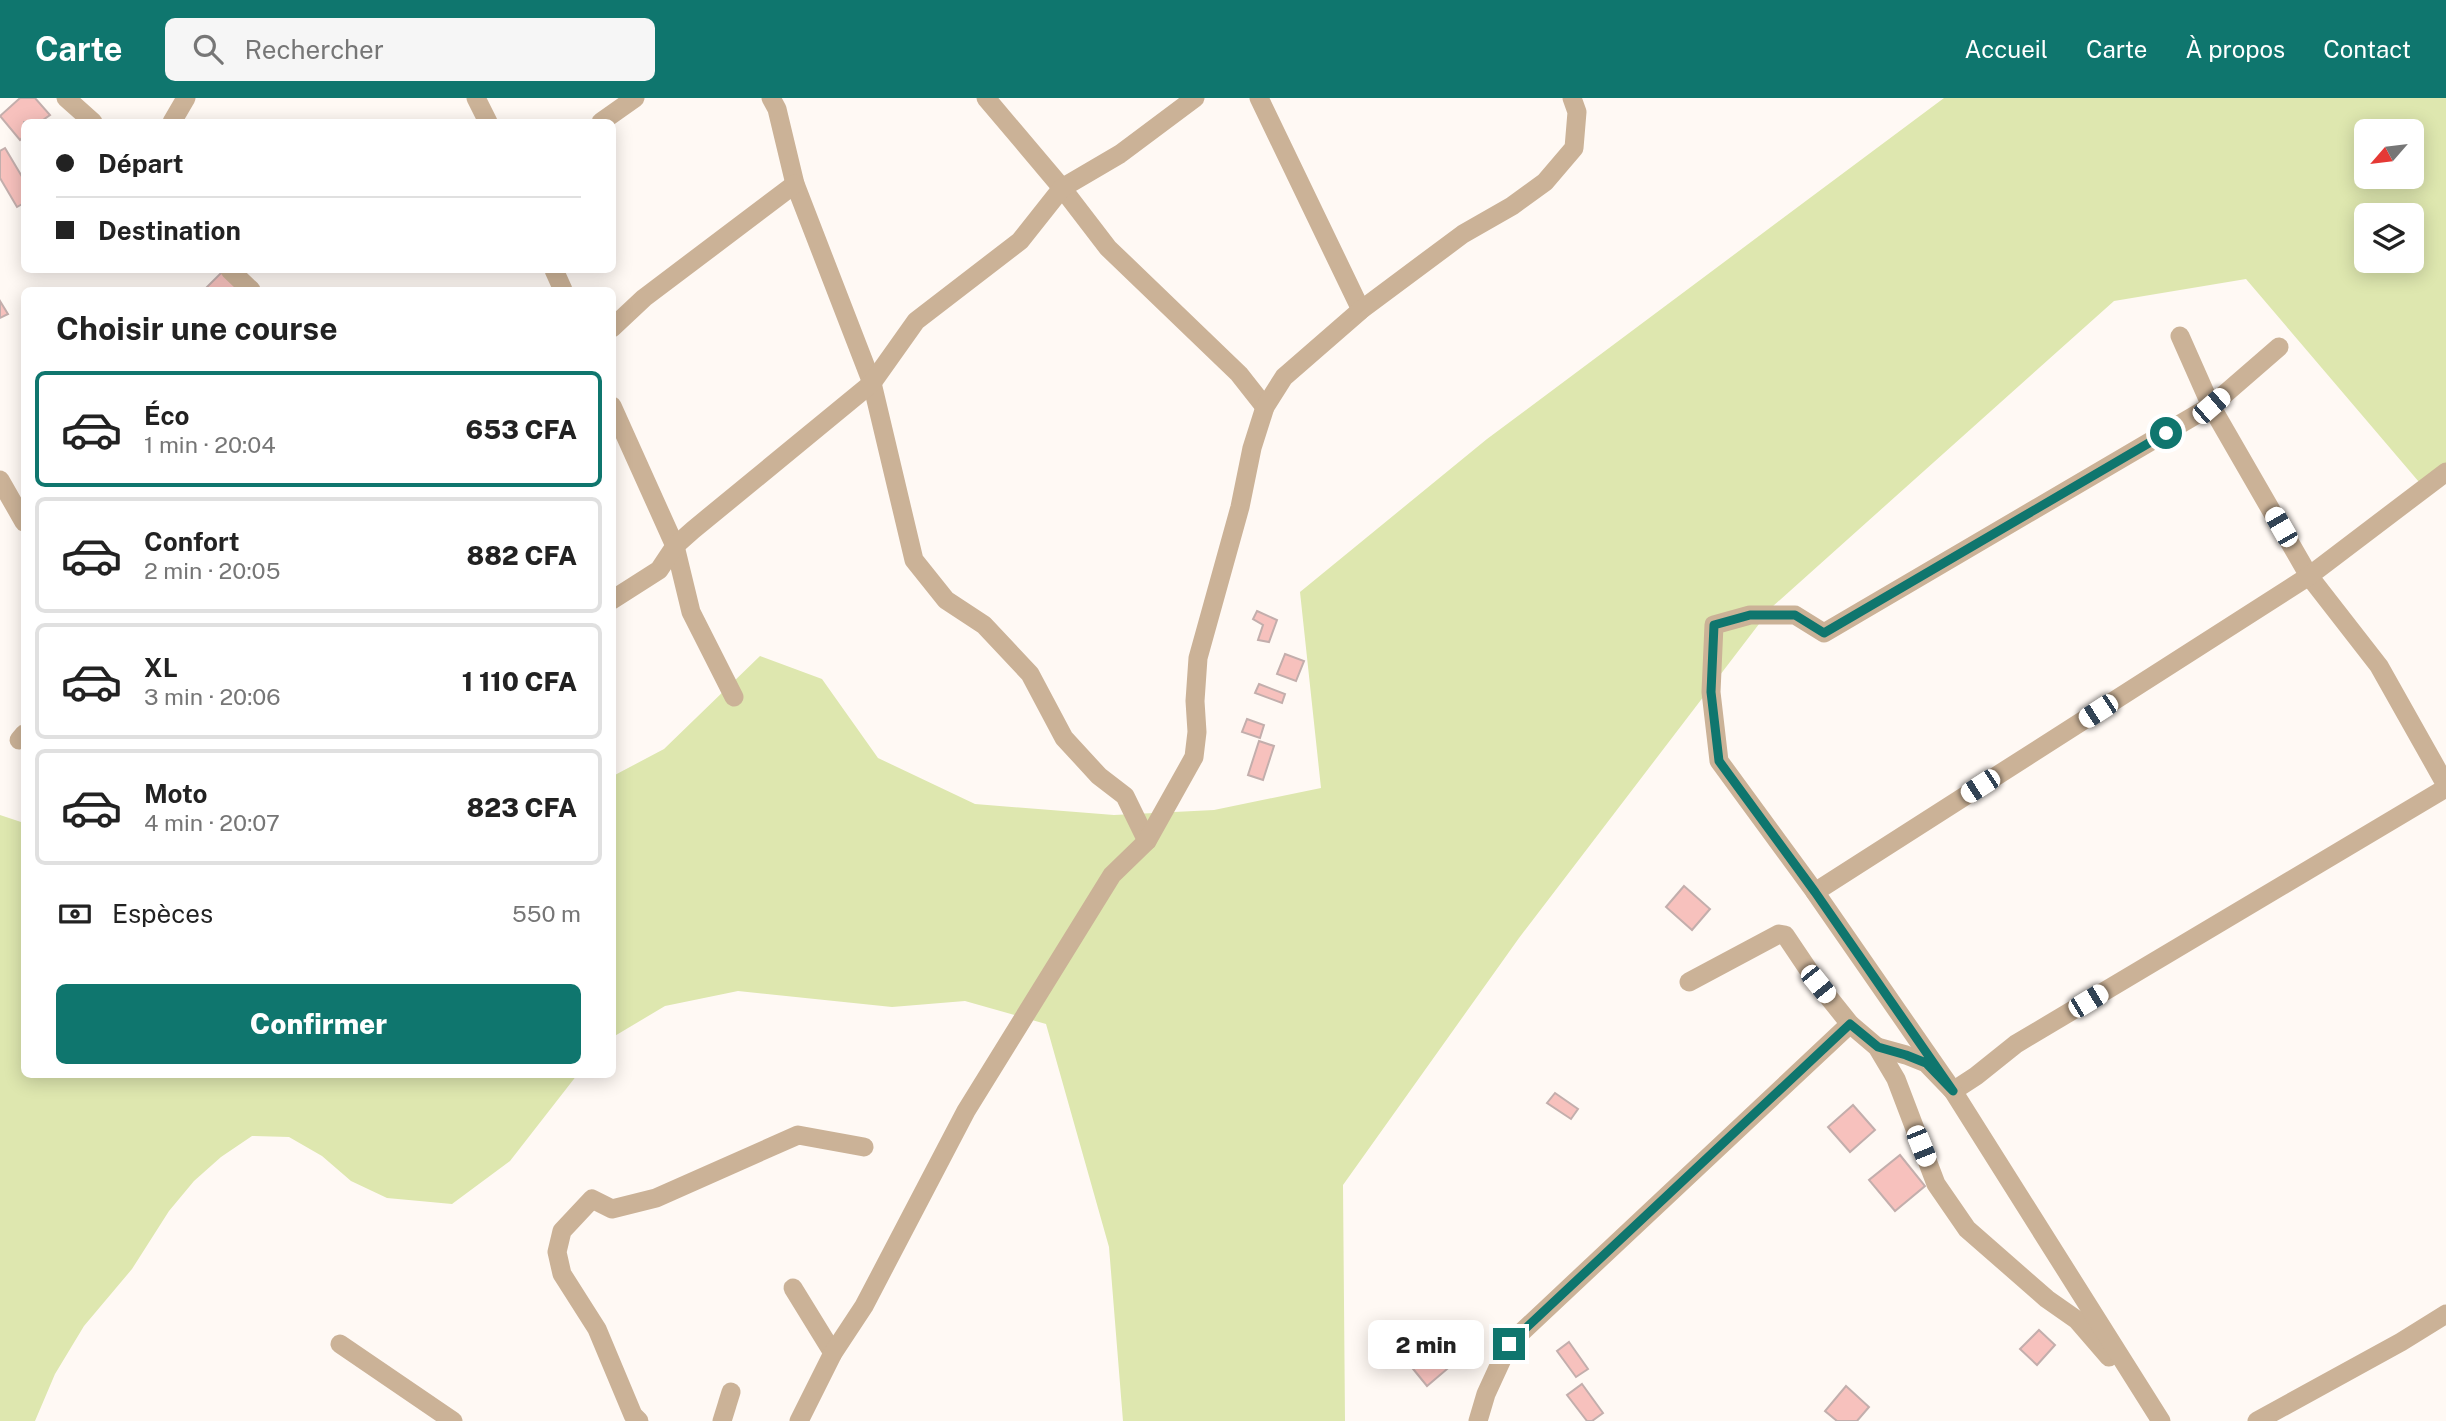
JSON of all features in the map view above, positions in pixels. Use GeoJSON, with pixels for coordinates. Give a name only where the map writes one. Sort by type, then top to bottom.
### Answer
{"type":"FeatureCollection","features":[{"type":"Feature","properties":{"kind":"street"},"geometry":{"type":"LineString","coordinates":[[66,98],[90,119]]}},
{"type":"Feature","properties":{"kind":"street"},"geometry":{"type":"LineString","coordinates":[[174,119],[186,98]]}},
{"type":"Feature","properties":{"kind":"street"},"geometry":{"type":"LineString","coordinates":[[476,98],[486,119]]}},
{"type":"Feature","properties":{"kind":"street"},"geometry":{"type":"LineString","coordinates":[[605,119],[635,98]]}},
{"type":"Feature","properties":{"kind":"street"},"geometry":{"type":"LineString","coordinates":[[771,98],[777,109],[795,184],[872,383],[914,560],[946,600],[984,625],[1030,674],[1064,738],[1099,776],[1125,796],[1147,841]]}},
{"type":"Feature","properties":{"kind":"street"},"geometry":{"type":"LineString","coordinates":[[986,98],[1062,188],[1108,248],[1239,374],[1265,407]]}},
{"type":"Feature","properties":{"kind":"street"},"geometry":{"type":"LineString","coordinates":[[616,597],[659,570],[675,546],[872,383],[916,321],[1020,241],[1062,188],[1120,154],[1195,98]]}},
{"type":"Feature","properties":{"kind":"street"},"geometry":{"type":"LineString","coordinates":[[1259,98],[1361,310]]}},
{"type":"Feature","properties":{"kind":"street"},"geometry":{"type":"LineString","coordinates":[[802,1419],[833,1353],[864,1306],[966,1111],[1112,876],[1147,841],[1194,757],[1198,658],[1265,407],[1284,377],[1361,310],[1463,234],[1513,206],[1545,182],[1574,148],[1577,112],[1572,98]]}},
{"type":"Feature","properties":{"kind":"street"},"geometry":{"type":"LineString","coordinates":[[616,324],[644,298],[795,184]]}},
{"type":"Feature","properties":{"kind":"street"},"geometry":{"type":"LineString","coordinates":[[233,273],[248,287]]}},
{"type":"Feature","properties":{"kind":"street"},"geometry":{"type":"LineString","coordinates":[[1953,1091],[2016,1044],[2446,787],[2379,666],[2309,576],[2211,406],[2180,336]]}},
{"type":"Feature","properties":{"kind":"street"},"geometry":{"type":"LineString","coordinates":[[2161,1421],[1953,1091],[1815,892],[1719,761],[1711,692],[1714,625],[1750,615],[1795,615],[1824,633],[2211,406],[2279,347]]}},
{"type":"Feature","properties":{"kind":"street"},"geometry":{"type":"LineString","coordinates":[[616,415],[675,546],[691,612],[734,697]]}},
{"type":"Feature","properties":{"kind":"street"},"geometry":{"type":"LineString","coordinates":[[1815,892],[2309,576],[2446,472]]}},
{"type":"Feature","properties":{"kind":"street"},"geometry":{"type":"LineString","coordinates":[[0,480],[21,517]]}},
{"type":"Feature","properties":{"kind":"street"},"geometry":{"type":"LineString","coordinates":[[1689,982],[1779,934],[1785,935],[1818,984],[1850,1024],[1878,1047],[1896,1079],[1936,1184],[1967,1229],[2047,1299],[2077,1321],[2104,1349],[2153,1421]]}},
{"type":"Feature","properties":{"kind":"street"},"geometry":{"type":"LineString","coordinates":[[1478,1421],[1486,1394],[1509,1344],[1850,1024]]}},
{"type":"Feature","properties":{"kind":"street"},"geometry":{"type":"LineString","coordinates":[[1878,1047],[1926,1063],[1953,1091]]}},
{"type":"Feature","properties":{"kind":"street"},"geometry":{"type":"LineString","coordinates":[[639,1421],[633,1415],[597,1329],[562,1274],[557,1252],[562,1231],[592,1199],[612,1209],[656,1198],[798,1135],[864,1147]]}},
{"type":"Feature","properties":{"kind":"street"},"geometry":{"type":"LineString","coordinates":[[793,1288],[833,1353]]}},
{"type":"Feature","properties":{"kind":"street"},"geometry":{"type":"LineString","coordinates":[[2257,1421],[2401,1342],[2446,1314]]}},
{"type":"Feature","properties":{"kind":"street"},"geometry":{"type":"LineString","coordinates":[[340,1344],[453,1421]]}},
{"type":"Feature","properties":{"kind":"street"},"geometry":{"type":"LineString","coordinates":[[722,1421],[731,1392]]}},
{"type":"Feature","properties":{"kind":"green space"},"geometry":{"type":"Polygon","coordinates":[[[1944,98],[2446,98],[2446,480],[2419,482],[2246,279],[2114,301],[1772,607],[1519,938],[1343,1185],[1345,1421],[1123,1421],[1109,1247],[1046,1024],[965,1001],[892,1007],[738,991],[665,1006],[616,1035],[616,774],[664,749],[760,656],[822,679],[878,758],[975,804],[1114,815],[1214,810],[1321,788],[1300,592],[1487,439],[1944,98]]]}},
{"type":"Feature","properties":{"kind":"green space"},"geometry":{"type":"Polygon","coordinates":[[[0,815],[21,822],[21,1078],[575,1078],[510,1161],[452,1204],[387,1198],[351,1181],[322,1156],[289,1137],[252,1136],[221,1157],[194,1181],[169,1211],[132,1269],[84,1326],[55,1374],[35,1421],[0,1421],[0,815]]]}},
{"type":"Feature","properties":{"kind":"building"},"geometry":{"type":"Polygon","coordinates":[[[20,98],[35,98],[50,115],[44,119],[21,119],[20,140],[0,116],[20,98]]]}},
{"type":"Feature","properties":{"kind":"building"},"geometry":{"type":"Polygon","coordinates":[[[5,148],[21,175],[21,205],[17,207],[0,178],[0,151],[5,148]]]}},
{"type":"Feature","properties":{"kind":"building"},"geometry":{"type":"Polygon","coordinates":[[[221,273],[228,273],[246,287],[207,287],[221,273]]]}},
{"type":"Feature","properties":{"kind":"building"},"geometry":{"type":"Polygon","coordinates":[[[0,301],[8,314],[0,318],[0,301]]]}},
{"type":"Feature","properties":{"kind":"building"},"geometry":{"type":"Polygon","coordinates":[[[1257,611],[1277,620],[1269,642],[1258,640],[1263,625],[1253,619],[1257,611]]]}},
{"type":"Feature","properties":{"kind":"building"},"geometry":{"type":"Polygon","coordinates":[[[1285,654],[1304,661],[1296,681],[1277,674],[1285,654]]]}},
{"type":"Feature","properties":{"kind":"building"},"geometry":{"type":"Polygon","coordinates":[[[1259,684],[1285,694],[1282,703],[1255,693],[1259,684]]]}},
{"type":"Feature","properties":{"kind":"building"},"geometry":{"type":"Polygon","coordinates":[[[1247,719],[1264,725],[1260,738],[1242,732],[1247,719]]]}},
{"type":"Feature","properties":{"kind":"building"},"geometry":{"type":"Polygon","coordinates":[[[1259,741],[1274,746],[1263,780],[1248,775],[1259,741]]]}},
{"type":"Feature","properties":{"kind":"building"},"geometry":{"type":"Polygon","coordinates":[[[1684,886],[1710,909],[1692,930],[1666,907],[1684,886]]]}},
{"type":"Feature","properties":{"kind":"building"},"geometry":{"type":"Polygon","coordinates":[[[1555,1093],[1578,1109],[1571,1119],[1547,1103],[1555,1093]]]}},
{"type":"Feature","properties":{"kind":"building"},"geometry":{"type":"Polygon","coordinates":[[[1853,1105],[1875,1130],[1850,1152],[1828,1127],[1853,1105]]]}},
{"type":"Feature","properties":{"kind":"building"},"geometry":{"type":"Polygon","coordinates":[[[1900,1155],[1925,1186],[1895,1211],[1869,1180],[1900,1155]]]}},
{"type":"Feature","properties":{"kind":"building"},"geometry":{"type":"Polygon","coordinates":[[[2039,1330],[2055,1345],[2037,1365],[2020,1349],[2039,1330]]]}},
{"type":"Feature","properties":{"kind":"building"},"geometry":{"type":"Polygon","coordinates":[[[1430,1337],[1453,1364],[1427,1386],[1405,1359],[1430,1337]]]}},
{"type":"Feature","properties":{"kind":"building"},"geometry":{"type":"Polygon","coordinates":[[[1569,1342],[1588,1369],[1576,1377],[1557,1351],[1569,1342]]]}},
{"type":"Feature","properties":{"kind":"building"},"geometry":{"type":"Polygon","coordinates":[[[1582,1384],[1603,1413],[1592,1421],[1587,1421],[1567,1395],[1582,1384]]]}},
{"type":"Feature","properties":{"kind":"building"},"geometry":{"type":"Polygon","coordinates":[[[1846,1386],[1869,1407],[1857,1421],[1837,1421],[1825,1411],[1846,1386]]]}},
{"type":"Feature","properties":{"kind":"route"},"geometry":{"type":"LineString","coordinates":[[1509,1344],[1850,1024],[1878,1047],[1926,1063],[1953,1091],[1815,892],[1719,761],[1711,692],[1714,625],[1750,615],[1795,615],[1824,633],[2166,433]]}}]}
